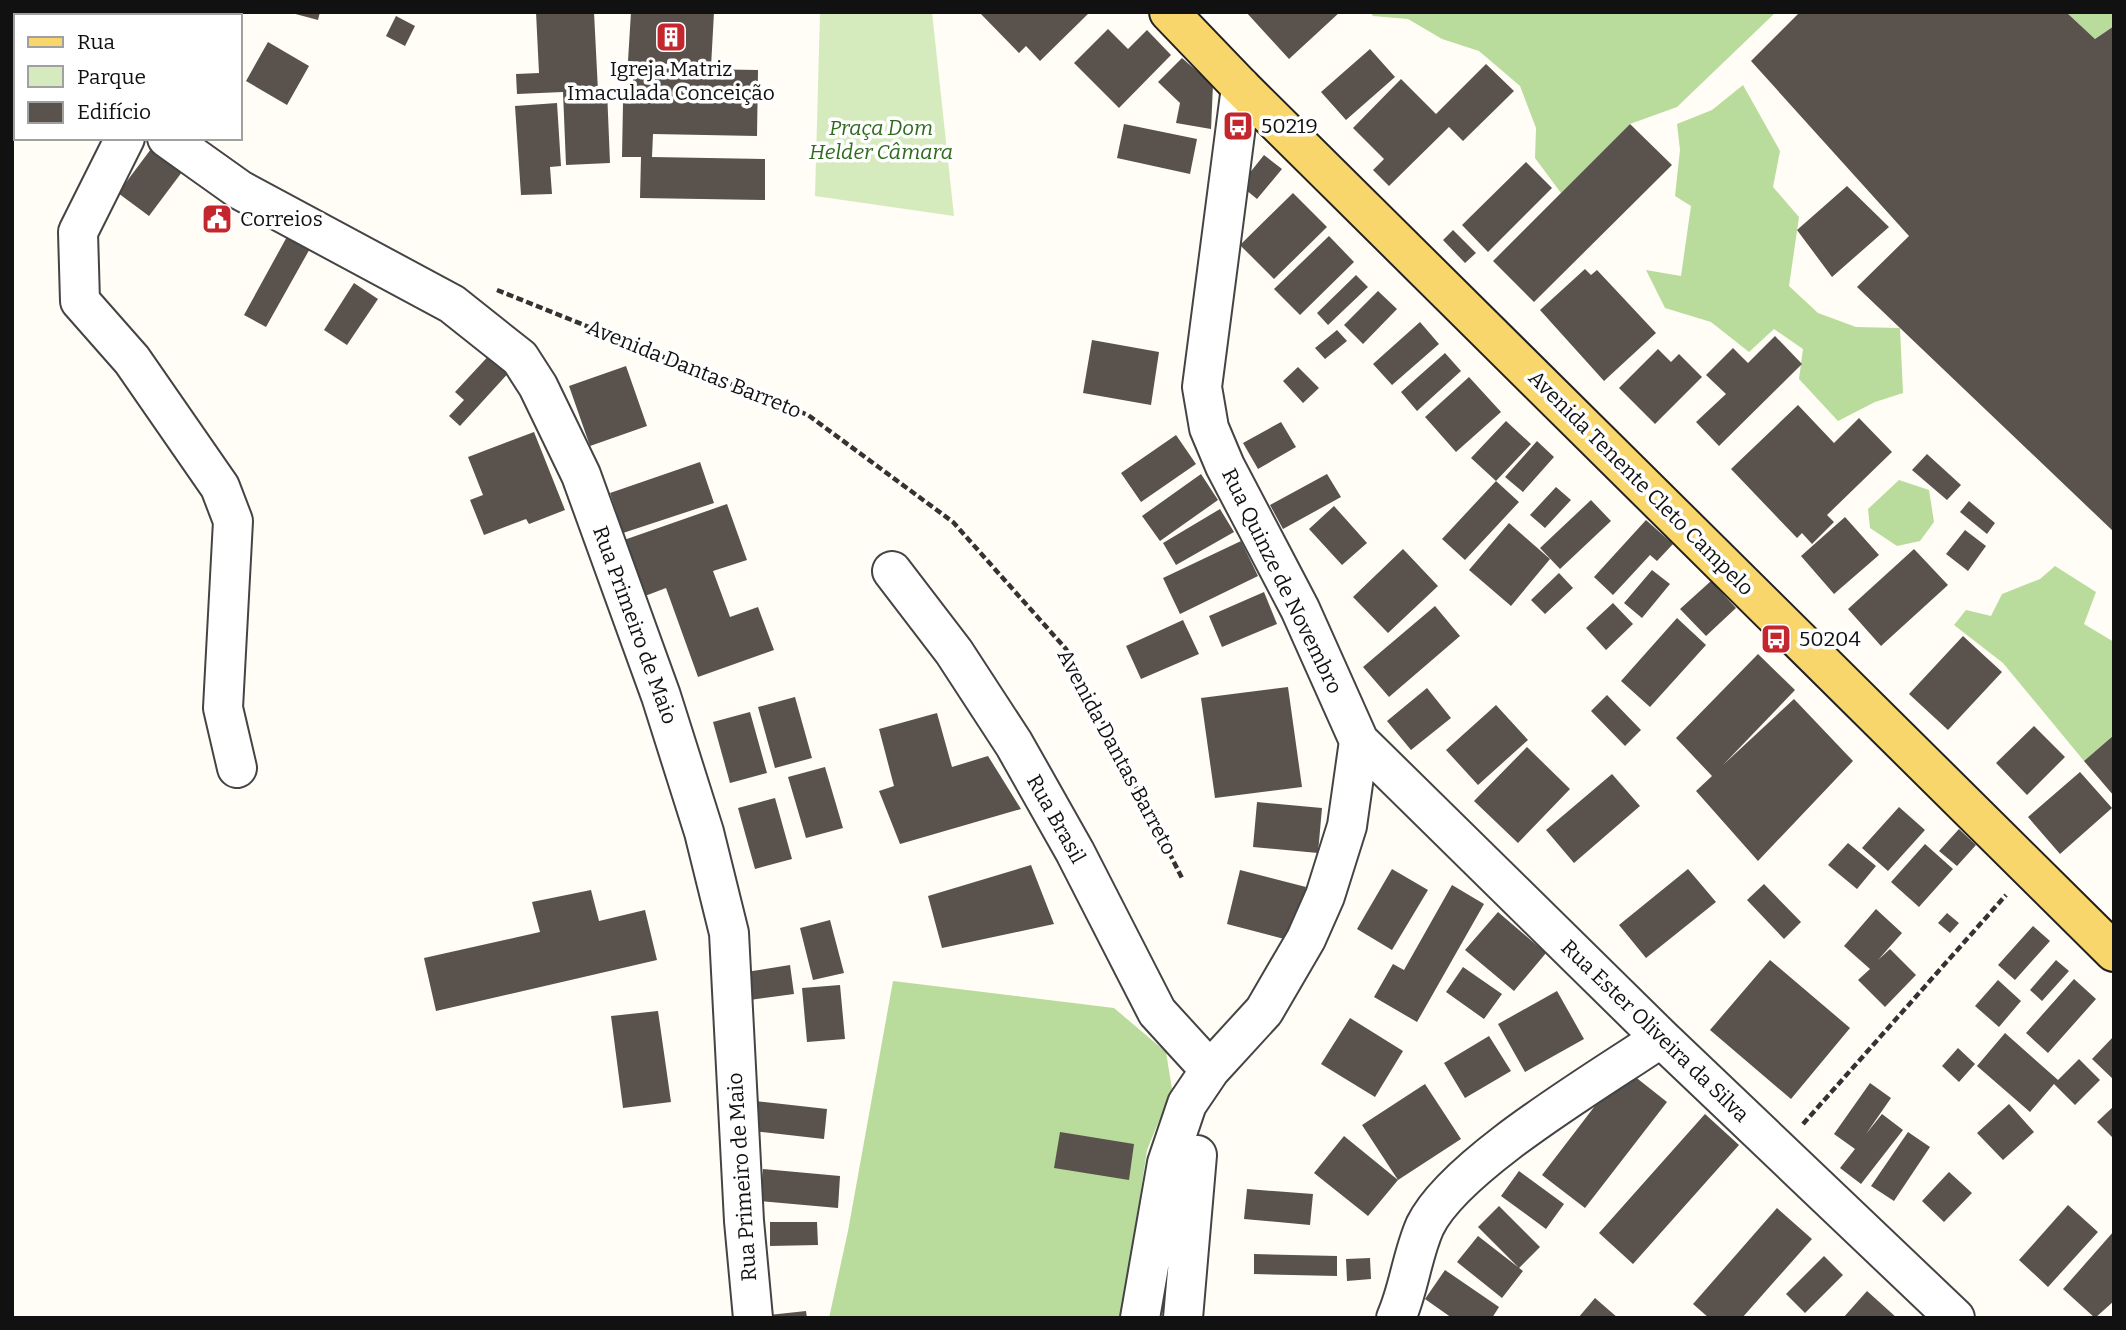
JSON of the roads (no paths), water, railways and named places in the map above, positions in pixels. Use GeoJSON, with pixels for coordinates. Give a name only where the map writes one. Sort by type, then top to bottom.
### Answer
{"type":"FeatureCollection","features":[{"type":"Feature","properties":{"kind":"main road","name":"Avenida Tenente Cleto Campelo"},"geometry":{"type":"LineString","coordinates":[[1169,12],[1241,87],[2114,952]]}},
{"type":"Feature","properties":{"kind":"street","name":"Rua Quinze de Novembro"},"geometry":{"type":"LineString","coordinates":[[1241,87],[1202,387],[1209,428],[1252,521],[1300,609],[1359,741]]}},
{"type":"Feature","properties":{"kind":"street"},"geometry":{"type":"LineString","coordinates":[[124,140],[78,232],[80,301],[132,360],[213,476],[233,521],[223,708],[237,768]]}},
{"type":"Feature","properties":{"kind":"street","name":"Rua Primeiro de Maio"},"geometry":{"type":"LineString","coordinates":[[170,140],[240,190],[452,304],[520,358],[538,386],[581,475],[661,696],[704,832],[729,933],[744,1222],[753,1318]]}},
{"type":"Feature","properties":{"kind":"street","name":"Rua Brasil"},"geometry":{"type":"LineString","coordinates":[[892,571],[954,652],[1014,744],[1075,852],[1157,1012],[1210,1070]]}},
{"type":"Feature","properties":{"kind":"street","name":"Rua Ester Oliveira da Silva"},"geometry":{"type":"LineString","coordinates":[[1359,741],[1661,1038],[1955,1318]]}},
{"type":"Feature","properties":{"kind":"street"},"geometry":{"type":"LineString","coordinates":[[1140,1318],[1167,1163],[1187,1104],[1210,1070],[1264,1012],[1306,939],[1325,896],[1347,826],[1359,741]]}},
{"type":"Feature","properties":{"kind":"street"},"geometry":{"type":"LineString","coordinates":[[1405,1313],[1425,1227],[1440,1205],[1511,1140],[1661,1038]]}},
{"type":"Feature","properties":{"kind":"street"},"geometry":{"type":"LineString","coordinates":[[1183,1318],[1197,1155]]}},
{"type":"Feature","properties":{"kind":"place","name":"Igreja Matriz Imaculada Conceição"},"geometry":{"type":"Point","coordinates":[671,37]}},
{"type":"Feature","properties":{"kind":"place","name":"50219"},"geometry":{"type":"Point","coordinates":[1238,126]}},
{"type":"Feature","properties":{"kind":"place","name":"Correios"},"geometry":{"type":"Point","coordinates":[217,219]}},
{"type":"Feature","properties":{"kind":"place","name":"50204"},"geometry":{"type":"Point","coordinates":[1776,639]}},
{"type":"Feature","properties":{"kind":"park label","name":"Praça Dom Helder Câmara"},"geometry":{"type":"Point","coordinates":[881,140]}}]}
